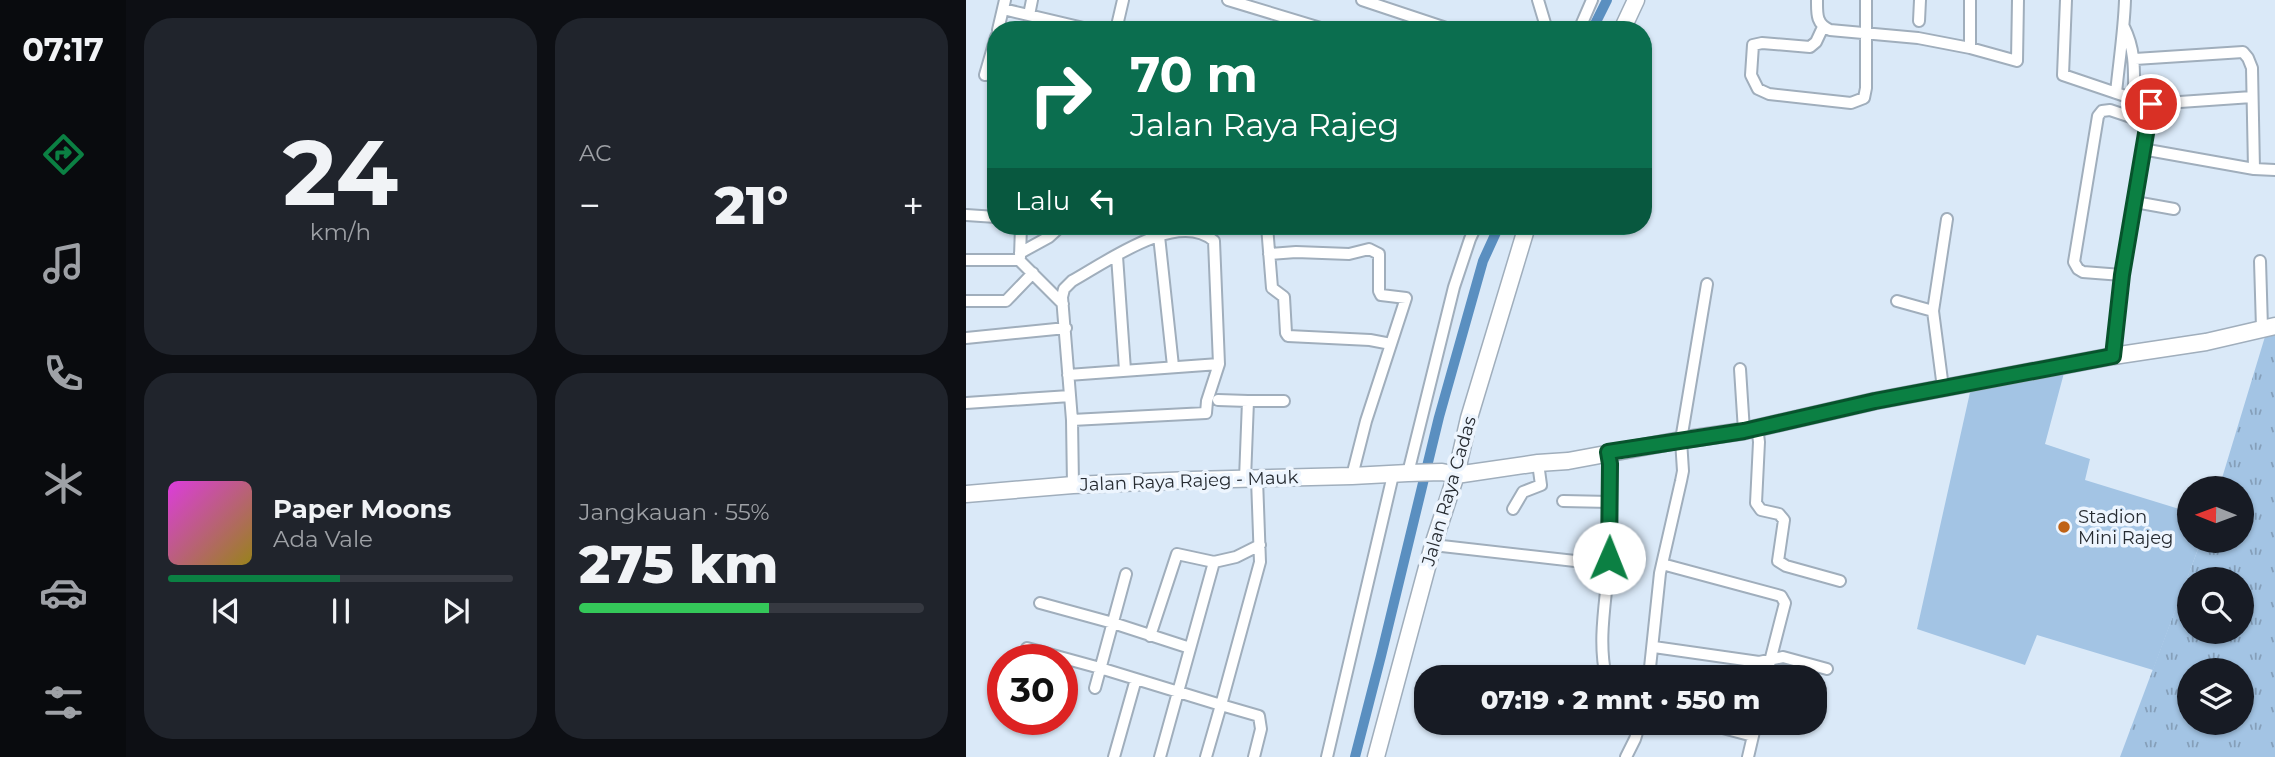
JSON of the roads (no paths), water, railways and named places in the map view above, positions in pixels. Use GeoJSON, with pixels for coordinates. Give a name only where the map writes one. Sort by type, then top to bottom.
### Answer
{"type":"FeatureCollection","features":[{"type":"Feature","properties":{"kind":"main road"},"geometry":{"type":"LineString","coordinates":[[1626,21],[1636,0]]}},
{"type":"Feature","properties":{"kind":"main road","name":"Jalan Raya Cadas"},"geometry":{"type":"LineString","coordinates":[[1376,757],[1450,474],[1524,235]]}},
{"type":"Feature","properties":{"kind":"main road","name":"Jalan Raya Rajeg - Mauk"},"geometry":{"type":"LineString","coordinates":[[966,494],[1073,485],[1405,473],[1450,474],[1568,460],[1751,428],[2113,356],[2206,342],[2269,327]]}},
{"type":"Feature","properties":{"kind":"street"},"geometry":{"type":"LineString","coordinates":[[1028,15],[1032,0]]}},
{"type":"Feature","properties":{"kind":"street"},"geometry":{"type":"LineString","coordinates":[[1118,21],[1123,0]]}},
{"type":"Feature","properties":{"kind":"street"},"geometry":{"type":"LineString","coordinates":[[1228,0],[1281,21]]}},
{"type":"Feature","properties":{"kind":"street"},"geometry":{"type":"LineString","coordinates":[[1362,0],[1425,21]]}},
{"type":"Feature","properties":{"kind":"street"},"geometry":{"type":"LineString","coordinates":[[1538,0],[1544,21]]}},
{"type":"Feature","properties":{"kind":"street"},"geometry":{"type":"LineString","coordinates":[[1583,21],[1592,0]]}},
{"type":"Feature","properties":{"kind":"street"},"geometry":{"type":"LineString","coordinates":[[1817,0],[1819,21],[1823,27],[1830,30],[1918,38],[2017,61],[2018,0]]}},
{"type":"Feature","properties":{"kind":"street"},"geometry":{"type":"LineString","coordinates":[[1823,27],[1816,42],[1810,47],[1762,43],[1753,45],[1751,75],[1758,89],[1769,94],[1829,101],[1861,101],[1866,95],[1866,0]]}},
{"type":"Feature","properties":{"kind":"street"},"geometry":{"type":"LineString","coordinates":[[1919,21],[1920,0]]}},
{"type":"Feature","properties":{"kind":"street"},"geometry":{"type":"LineString","coordinates":[[1970,0],[1970,48]]}},
{"type":"Feature","properties":{"kind":"street"},"geometry":{"type":"LineString","coordinates":[[2066,0],[2063,75],[2151,104],[2252,97]]}},
{"type":"Feature","properties":{"kind":"street"},"geometry":{"type":"LineString","coordinates":[[2116,93],[2125,0]]}},
{"type":"Feature","properties":{"kind":"street"},"geometry":{"type":"LineString","coordinates":[[1004,4],[1028,15],[1054,21]]}},
{"type":"Feature","properties":{"kind":"street"},"geometry":{"type":"LineString","coordinates":[[2124,27],[2132,42],[2135,59],[2134,99]]}},
{"type":"Feature","properties":{"kind":"street"},"geometry":{"type":"LineString","coordinates":[[2135,59],[2243,52],[2252,68],[2254,169]]}},
{"type":"Feature","properties":{"kind":"street"},"geometry":{"type":"LineString","coordinates":[[985,75],[987,69]]}},
{"type":"Feature","properties":{"kind":"street"},"geometry":{"type":"LineString","coordinates":[[2113,356],[2122,275],[2151,104]]}},
{"type":"Feature","properties":{"kind":"street"},"geometry":{"type":"LineString","coordinates":[[2122,275],[2083,272],[2074,262],[2076,248],[2098,116],[2102,111],[2110,110],[2146,122]]}},
{"type":"Feature","properties":{"kind":"street"},"geometry":{"type":"LineString","coordinates":[[2142,149],[2254,169],[2275,170]]}},
{"type":"Feature","properties":{"kind":"street"},"geometry":{"type":"LineString","coordinates":[[2135,202],[2174,209]]}},
{"type":"Feature","properties":{"kind":"street"},"geometry":{"type":"LineString","coordinates":[[966,215],[987,216]]}},
{"type":"Feature","properties":{"kind":"street"},"geometry":{"type":"LineString","coordinates":[[1943,388],[1933,310],[1947,219]]}},
{"type":"Feature","properties":{"kind":"street"},"geometry":{"type":"LineString","coordinates":[[1021,235],[1020,256],[1063,304]]}},
{"type":"Feature","properties":{"kind":"street"},"geometry":{"type":"LineString","coordinates":[[966,260],[1020,256],[1051,235]]}},
{"type":"Feature","properties":{"kind":"street"},"geometry":{"type":"LineString","coordinates":[[1073,485],[1064,289],[1072,281],[1141,241],[1165,235]]}},
{"type":"Feature","properties":{"kind":"street"},"geometry":{"type":"LineString","coordinates":[[1072,420],[1206,413],[1207,401],[1219,364],[1214,241],[1208,235]]}},
{"type":"Feature","properties":{"kind":"street"},"geometry":{"type":"LineString","coordinates":[[1268,235],[1272,288],[1284,297],[1288,336],[1370,340],[1391,344]]}},
{"type":"Feature","properties":{"kind":"street"},"geometry":{"type":"LineString","coordinates":[[1327,757],[1454,287],[1473,235]]}},
{"type":"Feature","properties":{"kind":"street"},"geometry":{"type":"LineString","coordinates":[[1159,236],[1173,366]]}},
{"type":"Feature","properties":{"kind":"street"},"geometry":{"type":"LineString","coordinates":[[1269,254],[1349,254],[1369,249],[1376,251],[1379,254],[1381,295],[1406,298],[1366,421],[1352,476]]}},
{"type":"Feature","properties":{"kind":"street"},"geometry":{"type":"LineString","coordinates":[[1117,256],[1125,370]]}},
{"type":"Feature","properties":{"kind":"street"},"geometry":{"type":"LineString","coordinates":[[2260,261],[2269,327]]}},
{"type":"Feature","properties":{"kind":"street"},"geometry":{"type":"LineString","coordinates":[[966,301],[1006,301],[1033,273]]}},
{"type":"Feature","properties":{"kind":"street"},"geometry":{"type":"LineString","coordinates":[[1651,665],[1662,564],[1683,471],[1681,440],[1707,284]]}},
{"type":"Feature","properties":{"kind":"street"},"geometry":{"type":"LineString","coordinates":[[1896,301],[1933,310]]}},
{"type":"Feature","properties":{"kind":"street"},"geometry":{"type":"LineString","coordinates":[[966,338],[1066,328]]}},
{"type":"Feature","properties":{"kind":"street"},"geometry":{"type":"LineString","coordinates":[[1068,375],[1219,364]]}},
{"type":"Feature","properties":{"kind":"street"},"geometry":{"type":"LineString","coordinates":[[1740,369],[1751,428],[1759,442],[1756,503],[1761,510],[1779,514],[1784,520],[1778,561],[1786,566],[1840,582]]}},
{"type":"Feature","properties":{"kind":"street"},"geometry":{"type":"LineString","coordinates":[[966,402],[1070,396]]}},
{"type":"Feature","properties":{"kind":"street"},"geometry":{"type":"LineString","coordinates":[[1218,400],[1284,401]]}},
{"type":"Feature","properties":{"kind":"street"},"geometry":{"type":"LineString","coordinates":[[1206,757],[1259,572],[1260,545],[1251,479],[1248,401]]}},
{"type":"Feature","properties":{"kind":"street"},"geometry":{"type":"LineString","coordinates":[[1604,665],[1604,605],[1609,558],[1610,502],[1608,452]]}},
{"type":"Feature","properties":{"kind":"street"},"geometry":{"type":"LineString","coordinates":[[1513,509],[1523,492],[1541,485],[1538,463]]}},
{"type":"Feature","properties":{"kind":"street"},"geometry":{"type":"LineString","coordinates":[[1563,501],[1610,502]]}},
{"type":"Feature","properties":{"kind":"street"},"geometry":{"type":"LineString","coordinates":[[1150,636],[1177,554],[1214,562],[1236,557],[1260,545]]}},
{"type":"Feature","properties":{"kind":"street"},"geometry":{"type":"LineString","coordinates":[[1433,545],[1575,561]]}},
{"type":"Feature","properties":{"kind":"street"},"geometry":{"type":"LineString","coordinates":[[1160,757],[1214,562]]}},
{"type":"Feature","properties":{"kind":"street"},"geometry":{"type":"LineString","coordinates":[[1662,564],[1781,596],[1785,603],[1769,665]]}},
{"type":"Feature","properties":{"kind":"street"},"geometry":{"type":"LineString","coordinates":[[1095,688],[1126,574]]}},
{"type":"Feature","properties":{"kind":"street"},"geometry":{"type":"LineString","coordinates":[[1040,603],[1190,648]]}},
{"type":"Feature","properties":{"kind":"street"},"geometry":{"type":"LineString","coordinates":[[1654,647],[1759,662],[1783,657],[1812,665]]}},
{"type":"Feature","properties":{"kind":"street"},"geometry":{"type":"LineString","coordinates":[[1078,661],[1259,716],[1261,729],[1254,757]]}},
{"type":"Feature","properties":{"kind":"street"},"geometry":{"type":"LineString","coordinates":[[1114,757],[1136,679]]}},
{"type":"Feature","properties":{"kind":"street"},"geometry":{"type":"LineString","coordinates":[[1634,735],[1635,739]]}},
{"type":"Feature","properties":{"kind":"street"},"geometry":{"type":"LineString","coordinates":[[1626,757],[1636,735]]}},
{"type":"Feature","properties":{"kind":"street"},"geometry":{"type":"LineString","coordinates":[[1748,757],[1753,736],[1749,735]]}},
{"type":"Feature","properties":{"kind":"waterway"},"geometry":{"type":"LineString","coordinates":[[1596,21],[1607,0]]}},
{"type":"Feature","properties":{"kind":"waterway"},"geometry":{"type":"LineString","coordinates":[[1355,757],[1439,417],[1483,261],[1495,235]]}},
{"type":"Feature","properties":{"kind":"place","name":"Stadion Mini Rajeg"},"geometry":{"type":"Point","coordinates":[2064,527]}}]}
